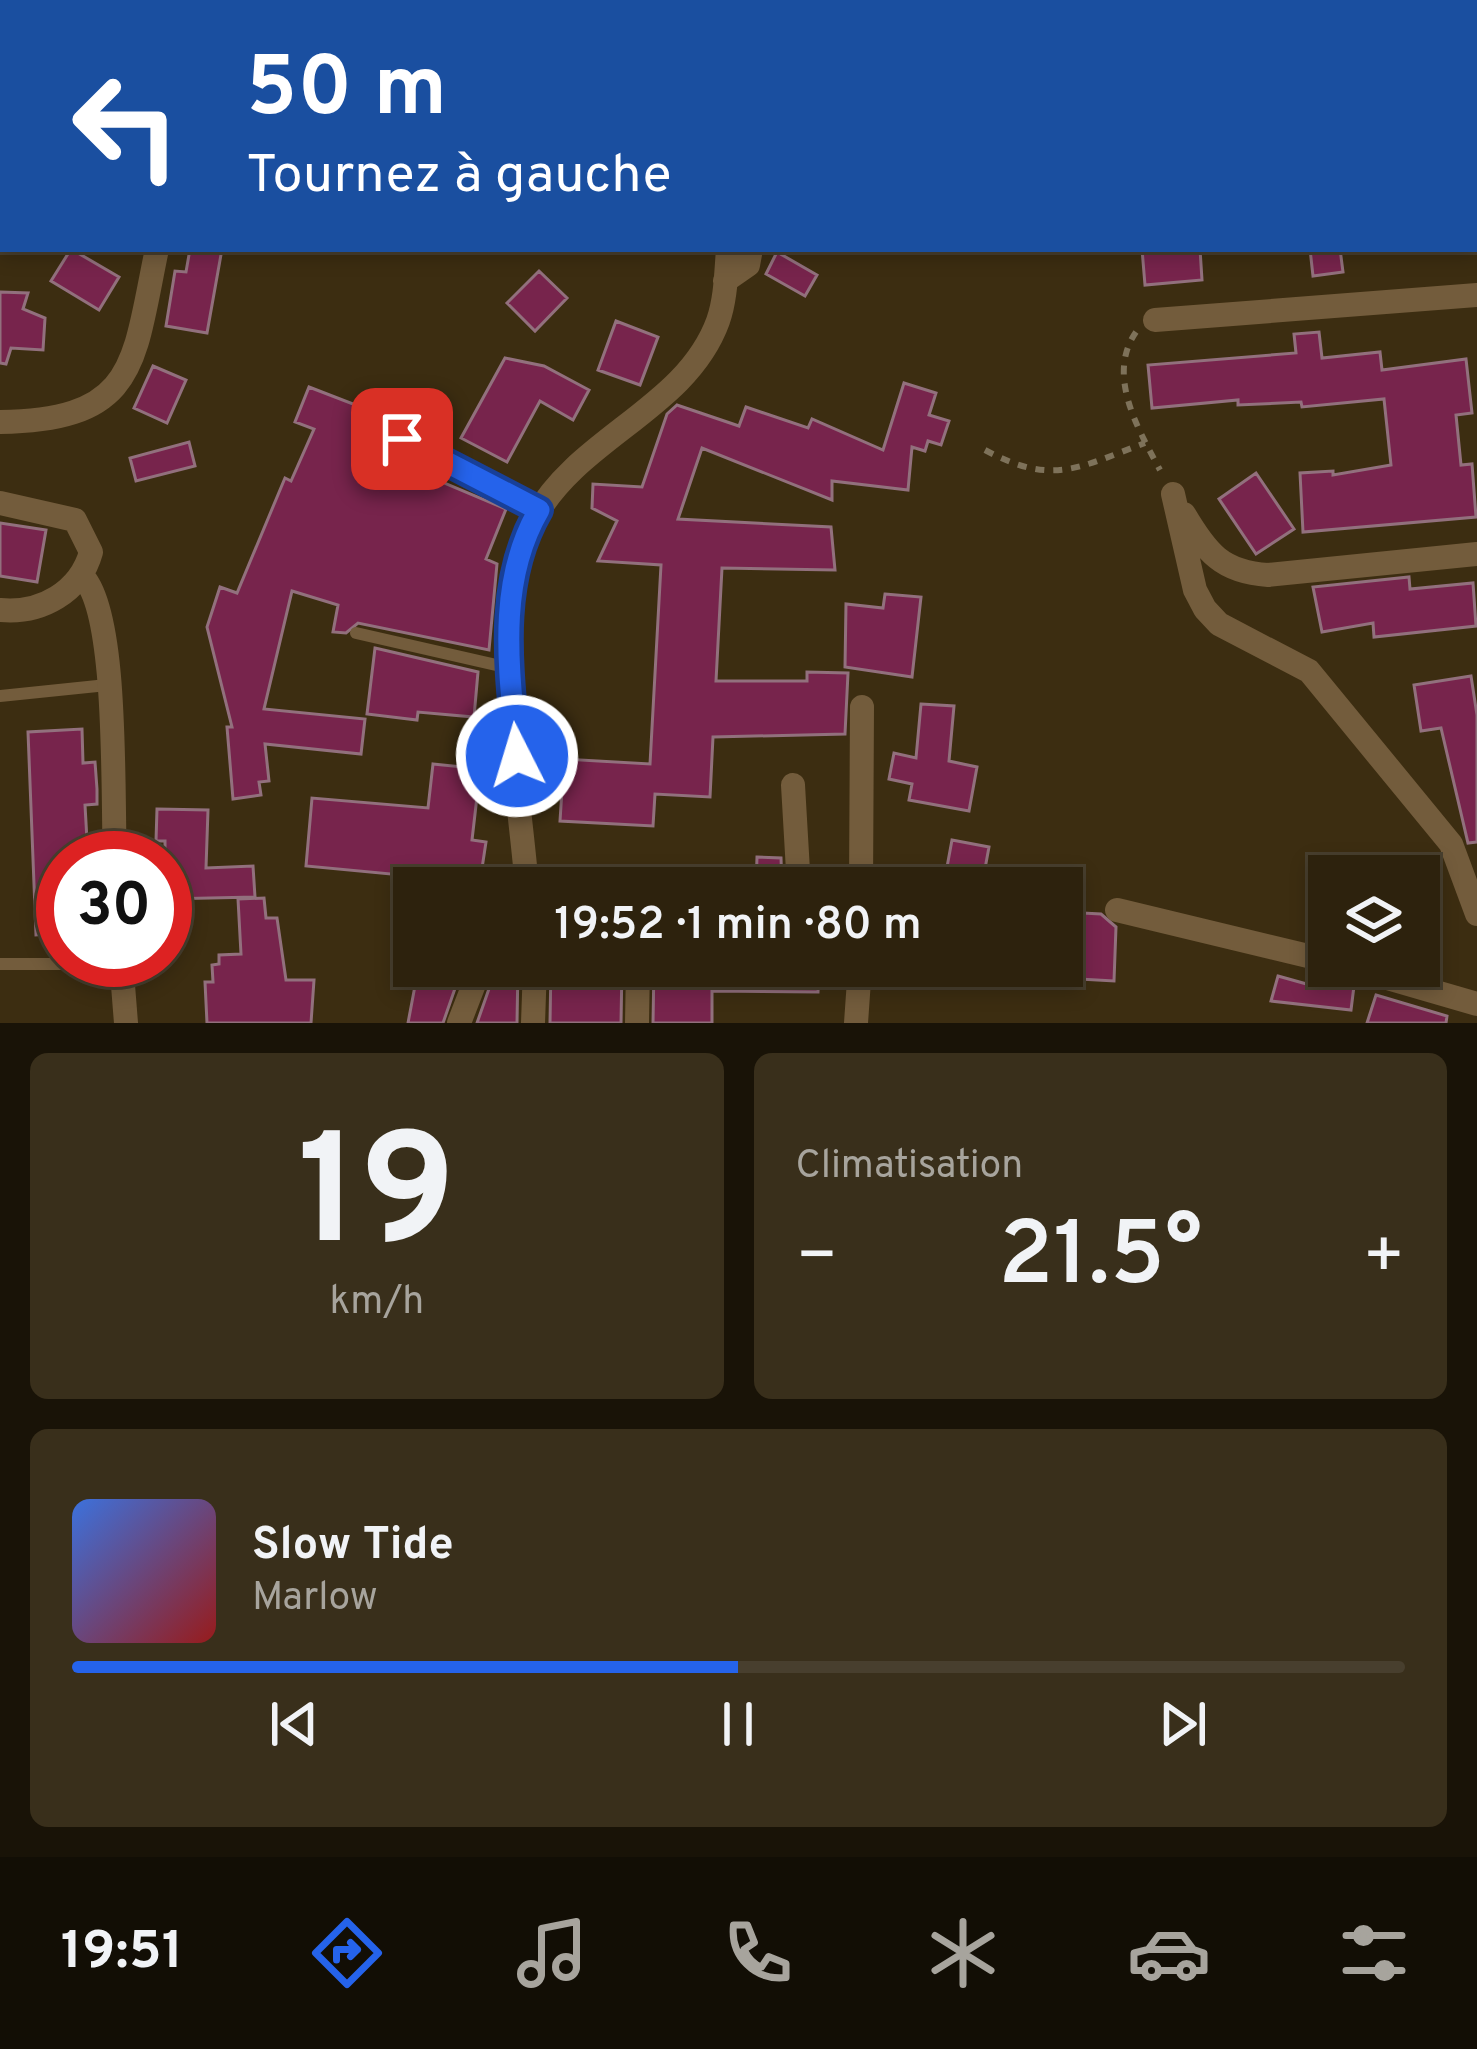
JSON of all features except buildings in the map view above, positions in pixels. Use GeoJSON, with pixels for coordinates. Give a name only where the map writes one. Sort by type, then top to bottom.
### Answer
{"type":"FeatureCollection","features":[{"type":"Feature","properties":{"kind":"street"},"geometry":{"type":"LineString","coordinates":[[0,422],[58,418],[88,409],[116,388],[133,363],[156,252]]}},
{"type":"Feature","properties":{"kind":"street"},"geometry":{"type":"LineString","coordinates":[[525,867],[509,668],[512,582],[539,510],[564,471],[635,418],[695,363],[716,327],[728,252]]}},
{"type":"Feature","properties":{"kind":"street"},"geometry":{"type":"LineString","coordinates":[[725,280],[748,265],[750,252]]}},
{"type":"Feature","properties":{"kind":"street"},"geometry":{"type":"LineString","coordinates":[[1155,320],[1477,296]]}},
{"type":"Feature","properties":{"kind":"street"},"geometry":{"type":"LineString","coordinates":[[1174,494],[1210,553],[1237,573],[1268,575],[1477,554]]}},
{"type":"Feature","properties":{"kind":"street"},"geometry":{"type":"LineString","coordinates":[[1174,494],[1196,590],[1205,608],[1219,625],[1309,671],[1451,844],[1477,914]]}},
{"type":"Feature","properties":{"kind":"street"},"geometry":{"type":"LineString","coordinates":[[0,503],[75,520],[90,542],[82,576],[45,604],[0,610]]}},
{"type":"Feature","properties":{"kind":"street"},"geometry":{"type":"LineString","coordinates":[[82,576],[95,589],[109,639],[106,685],[114,831]]}},
{"type":"Feature","properties":{"kind":"street"},"geometry":{"type":"LineString","coordinates":[[861,867],[862,707]]}},
{"type":"Feature","properties":{"kind":"street"},"geometry":{"type":"LineString","coordinates":[[793,785],[798,867]]}},
{"type":"Feature","properties":{"kind":"street"},"geometry":{"type":"LineString","coordinates":[[1118,910],[1308,956]]}},
{"type":"Feature","properties":{"kind":"street"},"geometry":{"type":"LineString","coordinates":[[123,987],[126,1023]]}},
{"type":"Feature","properties":{"kind":"street"},"geometry":{"type":"LineString","coordinates":[[459,1023],[473,987]]}},
{"type":"Feature","properties":{"kind":"street"},"geometry":{"type":"LineString","coordinates":[[533,1023],[534,987]]}},
{"type":"Feature","properties":{"kind":"street"},"geometry":{"type":"LineString","coordinates":[[637,1023],[638,987]]}},
{"type":"Feature","properties":{"kind":"street"},"geometry":{"type":"LineString","coordinates":[[856,1023],[859,987]]}},
{"type":"Feature","properties":{"kind":"street"},"geometry":{"type":"LineString","coordinates":[[1418,987],[1477,1004]]}},
{"type":"Feature","properties":{"kind":"lane"},"geometry":{"type":"LineString","coordinates":[[402,439],[539,510]]}},
{"type":"Feature","properties":{"kind":"lane"},"geometry":{"type":"LineString","coordinates":[[356,634],[509,668]]}},
{"type":"Feature","properties":{"kind":"lane"},"geometry":{"type":"LineString","coordinates":[[0,696],[106,685]]}},
{"type":"Feature","properties":{"kind":"lane"},"geometry":{"type":"LineString","coordinates":[[0,964],[36,963]]}},
{"type":"Feature","properties":{"kind":"path"},"geometry":{"type":"LineString","coordinates":[[1155,320],[1138,329],[1125,348],[1122,366],[1145,442],[1174,494]]}},
{"type":"Feature","properties":{"kind":"path"},"geometry":{"type":"LineString","coordinates":[[985,450],[1018,468],[1048,474],[1145,442]]}},
{"type":"Feature","properties":{"kind":"route"},"geometry":{"type":"LineString","coordinates":[[402,439],[539,510],[512,582],[508,645],[517,756]]}}]}
